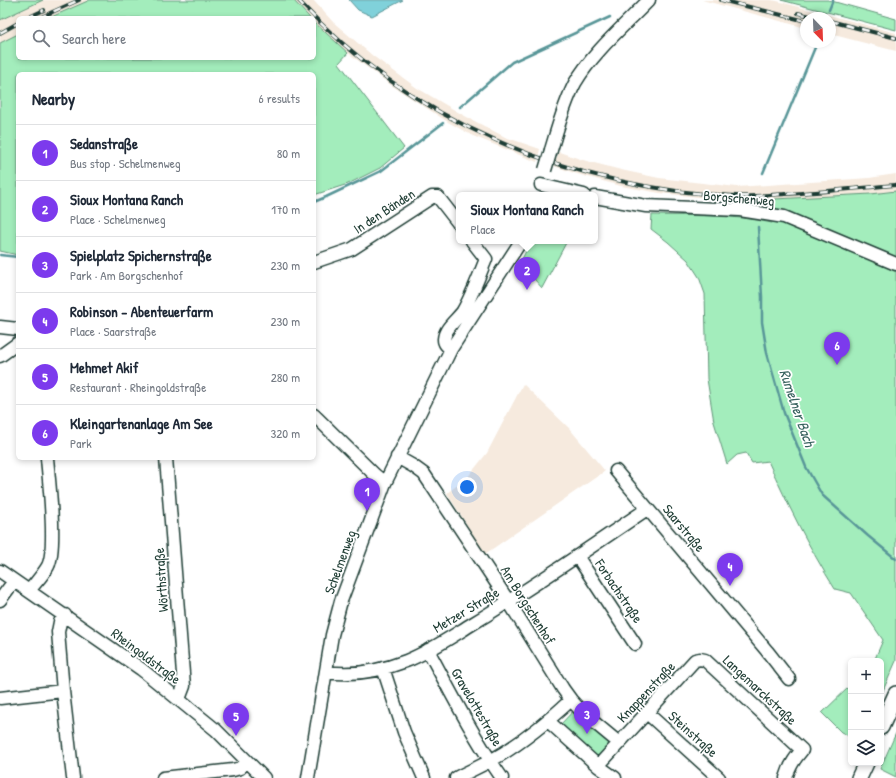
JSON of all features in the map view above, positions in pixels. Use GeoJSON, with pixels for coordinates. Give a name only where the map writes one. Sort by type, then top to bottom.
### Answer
{"type":"FeatureCollection","features":[{"type":"Feature","properties":{"kind":"main road"},"geometry":{"type":"LineString","coordinates":[[884,720],[896,694]]}},
{"type":"Feature","properties":{"kind":"main road"},"geometry":{"type":"LineString","coordinates":[[859,778],[865,766]]}},
{"type":"Feature","properties":{"kind":"street"},"geometry":{"type":"LineString","coordinates":[[558,192],[540,190],[562,114],[576,83],[595,56],[649,0]]}},
{"type":"Feature","properties":{"kind":"street","name":"In den Bänden"},"geometry":{"type":"LineString","coordinates":[[316,261],[352,249],[432,197],[438,197],[456,220]]}},
{"type":"Feature","properties":{"kind":"street","name":"Borgschenweg"},"geometry":{"type":"LineString","coordinates":[[598,198],[646,206],[740,210],[784,217],[896,264]]}},
{"type":"Feature","properties":{"kind":"street"},"geometry":{"type":"LineString","coordinates":[[451,348],[445,345],[444,342],[446,330],[463,310],[486,259],[474,244]]}},
{"type":"Feature","properties":{"kind":"street","name":"Schelmenweg"},"geometry":{"type":"LineString","coordinates":[[308,778],[332,635],[341,601],[385,482],[451,348],[518,244]]}},
{"type":"Feature","properties":{"kind":"street"},"geometry":{"type":"LineString","coordinates":[[0,327],[16,330]]}},
{"type":"Feature","properties":{"kind":"street"},"geometry":{"type":"LineString","coordinates":[[0,356],[16,344]]}},
{"type":"Feature","properties":{"kind":"street"},"geometry":{"type":"LineString","coordinates":[[316,417],[375,475],[385,482]]}},
{"type":"Feature","properties":{"kind":"street","name":"Am Borgschenhof"},"geometry":{"type":"LineString","coordinates":[[397,458],[413,466],[424,474],[509,602],[555,678],[571,700],[584,714],[619,743]]}},
{"type":"Feature","properties":{"kind":"street"},"geometry":{"type":"LineString","coordinates":[[29,591],[48,565],[52,550],[47,460]]}},
{"type":"Feature","properties":{"kind":"street","name":"Wörthstraße"},"geometry":{"type":"LineString","coordinates":[[166,460],[184,686],[179,700]]}},
{"type":"Feature","properties":{"kind":"street","name":"Saarstraße"},"geometry":{"type":"LineString","coordinates":[[616,471],[789,679]]}},
{"type":"Feature","properties":{"kind":"street","name":"Metzer Straße"},"geometry":{"type":"LineString","coordinates":[[326,672],[350,674],[364,673],[407,660],[428,650],[509,602],[648,508]]}},
{"type":"Feature","properties":{"kind":"street","name":"Forbachstraße"},"geometry":{"type":"LineString","coordinates":[[577,556],[635,644]]}},
{"type":"Feature","properties":{"kind":"street","name":"Rheingoldstraße"},"geometry":{"type":"LineString","coordinates":[[0,571],[141,669],[216,730],[264,778]]}},
{"type":"Feature","properties":{"kind":"street"},"geometry":{"type":"LineString","coordinates":[[0,600],[14,580]]}},
{"type":"Feature","properties":{"kind":"street"},"geometry":{"type":"LineString","coordinates":[[65,615],[60,622],[58,632],[73,778]]}},
{"type":"Feature","properties":{"kind":"street","name":"Gravelottestraße"},"geometry":{"type":"LineString","coordinates":[[428,650],[460,710],[490,761],[502,778]]}},
{"type":"Feature","properties":{"kind":"street","name":"Langemarckstraße"},"geometry":{"type":"LineString","coordinates":[[695,660],[700,658],[705,660],[802,750],[794,758],[786,778]]}},
{"type":"Feature","properties":{"kind":"street","name":"Knappenstraße"},"geometry":{"type":"LineString","coordinates":[[619,743],[695,660]]}},
{"type":"Feature","properties":{"kind":"street"},"geometry":{"type":"LineString","coordinates":[[383,668],[404,732],[424,778]]}},
{"type":"Feature","properties":{"kind":"street"},"geometry":{"type":"LineString","coordinates":[[0,698],[63,691]]}},
{"type":"Feature","properties":{"kind":"street"},"geometry":{"type":"LineString","coordinates":[[456,778],[490,761],[521,741],[548,721],[571,700]]}},
{"type":"Feature","properties":{"kind":"street","name":"Steinstraße"},"geometry":{"type":"LineString","coordinates":[[647,713],[719,778]]}},
{"type":"Feature","properties":{"kind":"street"},"geometry":{"type":"LineString","coordinates":[[548,721],[598,766],[615,778]]}},
{"type":"Feature","properties":{"kind":"street"},"geometry":{"type":"LineString","coordinates":[[598,766],[619,743]]}},
{"type":"Feature","properties":{"kind":"street"},"geometry":{"type":"LineString","coordinates":[[163,778],[233,770],[240,768],[247,761]]}},
{"type":"Feature","properties":{"kind":"shaded area"},"geometry":{"type":"Polygon","coordinates":[[[43,0],[90,0],[54,16],[16,16],[16,35],[0,43],[0,20],[43,0]]]}},
{"type":"Feature","properties":{"kind":"shaded area"},"geometry":{"type":"Polygon","coordinates":[[[293,0],[313,0],[333,22],[373,56],[417,88],[463,115],[505,137],[540,149],[537,162],[473,136],[448,122],[391,85],[348,53],[316,24],[316,16],[308,16],[293,0]]]}},
{"type":"Feature","properties":{"kind":"shaded area"},"geometry":{"type":"Polygon","coordinates":[[[702,0],[771,0],[818,12],[800,12],[800,26],[702,0]]]}},
{"type":"Feature","properties":{"kind":"shaded area"},"geometry":{"type":"Polygon","coordinates":[[[836,17],[896,33],[896,51],[836,36],[836,17]]]}},
{"type":"Feature","properties":{"kind":"shaded area"},"geometry":{"type":"Polygon","coordinates":[[[559,152],[621,170],[659,178],[737,187],[869,178],[896,174],[896,191],[871,194],[774,199],[707,198],[660,193],[621,186],[554,166],[559,152]]]}},
{"type":"Feature","properties":{"kind":"shaded area"},"geometry":{"type":"Polygon","coordinates":[[[523,384],[569,428],[605,471],[485,554],[447,493],[467,478],[487,453],[523,384]]]}},
{"type":"Feature","properties":{"kind":"green space"},"geometry":{"type":"Polygon","coordinates":[[[0,0],[43,0],[0,20],[0,0]]]}},
{"type":"Feature","properties":{"kind":"green space"},"geometry":{"type":"Polygon","coordinates":[[[90,0],[293,0],[308,16],[54,16],[90,0]]]}},
{"type":"Feature","properties":{"kind":"green space"},"geometry":{"type":"Polygon","coordinates":[[[781,0],[828,0],[896,19],[896,30],[836,14],[836,12],[827,12],[781,0]]]}},
{"type":"Feature","properties":{"kind":"green space"},"geometry":{"type":"Polygon","coordinates":[[[316,24],[348,53],[339,63],[404,148],[380,168],[348,184],[316,194],[316,72],[16,72],[16,255],[0,251],[0,43],[16,35],[16,60],[316,60],[316,24]]]}},
{"type":"Feature","properties":{"kind":"green space"},"geometry":{"type":"Polygon","coordinates":[[[896,191],[896,661],[884,688],[884,658],[875,658],[883,640],[851,593],[835,589],[799,526],[768,461],[752,463],[746,453],[737,455],[727,464],[714,422],[707,379],[705,294],[699,277],[688,260],[651,229],[652,215],[742,218],[772,223],[774,199],[871,194],[896,191]]]}},
{"type":"Feature","properties":{"kind":"green space"},"geometry":{"type":"Polygon","coordinates":[[[530,244],[565,244],[542,288],[520,263],[530,244]]]}},
{"type":"Feature","properties":{"kind":"green space"},"geometry":{"type":"Polygon","coordinates":[[[848,688],[848,736],[841,732],[822,713],[848,688]]]}},
{"type":"Feature","properties":{"kind":"green space"},"geometry":{"type":"Polygon","coordinates":[[[575,709],[614,743],[599,759],[560,725],[575,709]]]}},
{"type":"Feature","properties":{"kind":"green space"},"geometry":{"type":"Polygon","coordinates":[[[896,733],[896,777],[880,769],[881,766],[884,766],[884,760],[896,733]]]}},
{"type":"Feature","properties":{"kind":"water"},"geometry":{"type":"Polygon","coordinates":[[[349,0],[403,0],[372,16],[358,10],[349,0]]]}},
{"type":"Feature","properties":{"kind":"waterway","name":"Rumelner Bach"},"geometry":{"type":"LineString","coordinates":[[829,10],[833,0]]}},
{"type":"Feature","properties":{"kind":"waterway"},"geometry":{"type":"LineString","coordinates":[[460,107],[512,62],[610,17]]}},
{"type":"Feature","properties":{"kind":"waterway","name":"Rumelner Bach"},"geometry":{"type":"LineString","coordinates":[[763,173],[815,48]]}},
{"type":"Feature","properties":{"kind":"waterway"},"geometry":{"type":"LineString","coordinates":[[316,201],[381,171],[443,123]]}},
{"type":"Feature","properties":{"kind":"waterway","name":"Rumelner Bach"},"geometry":{"type":"LineString","coordinates":[[758,227],[762,322],[767,353],[784,413],[806,467],[822,495],[896,559]]}},
{"type":"Feature","properties":{"kind":"waterway"},"geometry":{"type":"LineString","coordinates":[[0,255],[16,257]]}},
{"type":"Feature","properties":{"kind":"railway"},"geometry":{"type":"LineString","coordinates":[[43,16],[79,0]]}},
{"type":"Feature","properties":{"kind":"railway"},"geometry":{"type":"LineString","coordinates":[[298,0],[315,16]]}},
{"type":"Feature","properties":{"kind":"railway"},"geometry":{"type":"LineString","coordinates":[[721,0],[800,20]]}},
{"type":"Feature","properties":{"kind":"railway"},"geometry":{"type":"LineString","coordinates":[[31,16],[44,10]]}},
{"type":"Feature","properties":{"kind":"railway"},"geometry":{"type":"LineString","coordinates":[[316,17],[343,43],[391,81],[443,114],[498,141],[555,163],[614,180],[675,191],[736,196],[799,193],[896,185]]}},
{"type":"Feature","properties":{"kind":"railway"},"geometry":{"type":"LineString","coordinates":[[836,23],[896,38]]}},
{"type":"Feature","properties":{"kind":"railway"},"geometry":{"type":"LineString","coordinates":[[0,33],[16,24]]}},
{"type":"Feature","properties":{"kind":"place","name":"Sioux Montana Ranch"},"geometry":{"type":"Point","coordinates":[527,290]}},
{"type":"Feature","properties":{"kind":"place","name":"Kleingartenanlage Am See"},"geometry":{"type":"Point","coordinates":[837,365]}},
{"type":"Feature","properties":{"kind":"place","name":"Sedanstraße"},"geometry":{"type":"Point","coordinates":[367,511]}},
{"type":"Feature","properties":{"kind":"place","name":"Robinson - Abenteuerfarm"},"geometry":{"type":"Point","coordinates":[730,586]}},
{"type":"Feature","properties":{"kind":"place","name":"Spielplatz Spichernstraße"},"geometry":{"type":"Point","coordinates":[587,734]}},
{"type":"Feature","properties":{"kind":"place","name":"Mehmet Akif"},"geometry":{"type":"Point","coordinates":[236,736]}}]}
